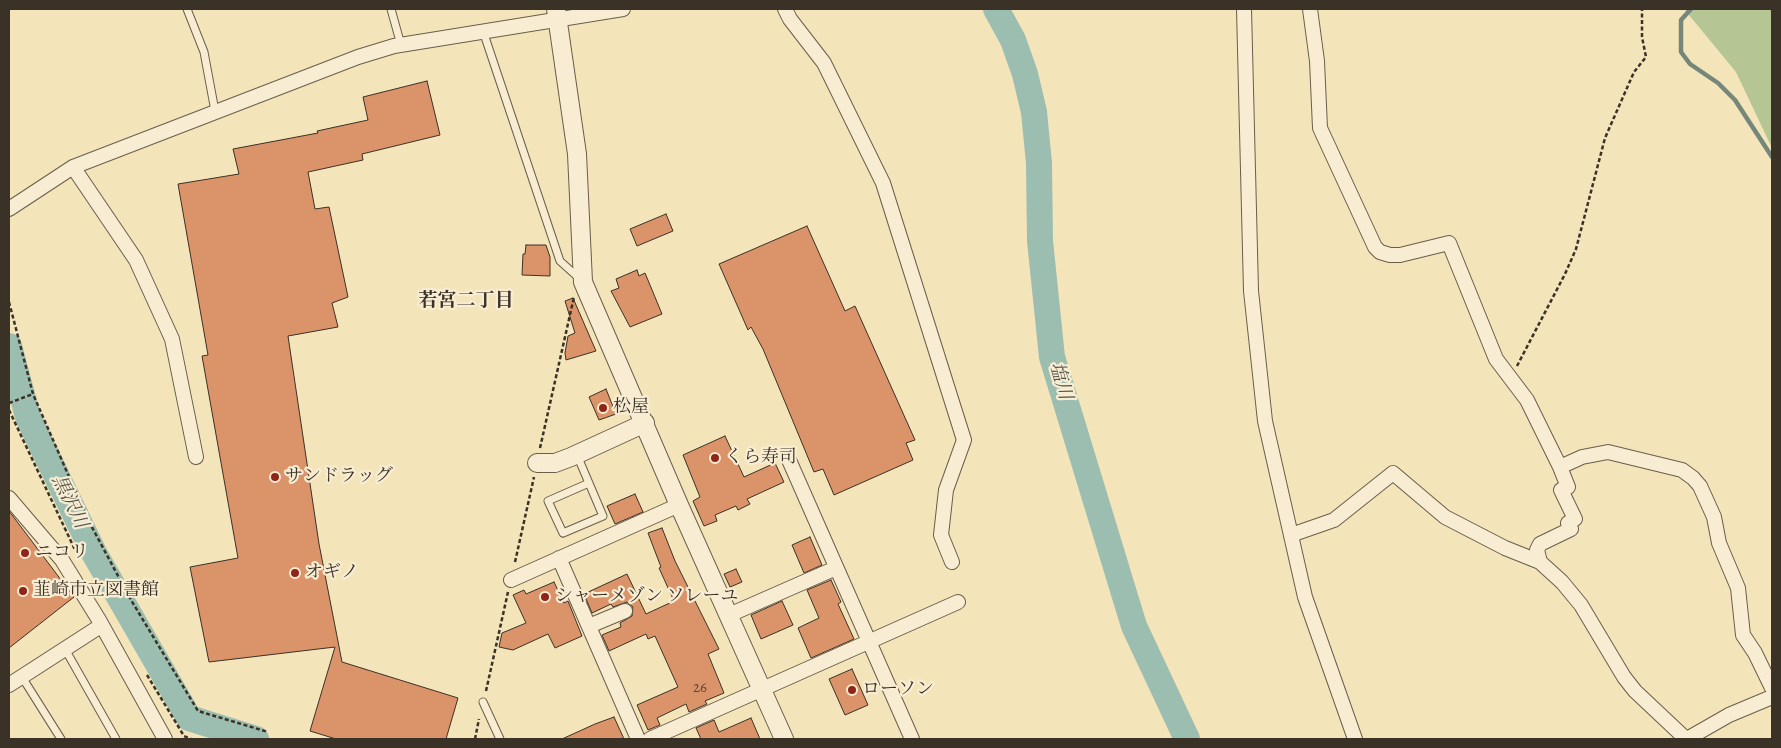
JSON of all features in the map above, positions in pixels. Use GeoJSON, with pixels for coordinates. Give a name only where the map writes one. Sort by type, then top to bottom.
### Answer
{"type":"FeatureCollection","features":[{"type":"Feature","properties":{"kind":"street"},"geometry":{"type":"LineString","coordinates":[[9,209],[73,167],[358,57],[401,45],[557,15],[623,9]]}},
{"type":"Feature","properties":{"kind":"street"},"geometry":{"type":"LineString","coordinates":[[785,9],[790,19],[824,63],[883,183],[964,440],[946,490],[941,535],[952,562]]}},
{"type":"Feature","properties":{"kind":"street"},"geometry":{"type":"LineString","coordinates":[[1244,9],[1251,291],[1266,421],[1305,596],[1355,739]]}},
{"type":"Feature","properties":{"kind":"street"},"geometry":{"type":"LineString","coordinates":[[1310,9],[1317,61],[1320,128],[1374,247],[1390,256],[1400,256],[1449,243],[1496,359],[1527,400],[1560,467],[1568,487],[1561,490],[1575,519],[1568,523],[1571,529],[1540,544],[1537,550],[1540,562]]}},
{"type":"Feature","properties":{"kind":"street"},"geometry":{"type":"LineString","coordinates":[[557,15],[577,154],[583,282],[679,505],[784,739]]}},
{"type":"Feature","properties":{"kind":"street"},"geometry":{"type":"LineString","coordinates":[[73,167],[136,260],[172,339],[196,456]]}},
{"type":"Feature","properties":{"kind":"street"},"geometry":{"type":"LineString","coordinates":[[537,463],[555,463],[645,424]]}},
{"type":"Feature","properties":{"kind":"street"},"geometry":{"type":"LineString","coordinates":[[1560,467],[1582,457],[1608,452],[1675,468],[1693,478],[1700,486],[1714,517],[1719,543],[1738,588],[1743,635],[1755,653],[1772,688]]}},
{"type":"Feature","properties":{"kind":"street"},"geometry":{"type":"LineString","coordinates":[[789,460],[912,739]]}},
{"type":"Feature","properties":{"kind":"street"},"geometry":{"type":"LineString","coordinates":[[1291,535],[1334,520],[1393,473],[1445,517],[1505,548],[1540,562],[1562,582],[1581,605],[1624,677],[1635,691],[1687,739],[1729,715],[1772,697]]}},
{"type":"Feature","properties":{"kind":"street"},"geometry":{"type":"LineString","coordinates":[[9,498],[62,560],[102,625],[165,739]]}},
{"type":"Feature","properties":{"kind":"street"},"geometry":{"type":"LineString","coordinates":[[511,580],[679,505]]}},
{"type":"Feature","properties":{"kind":"street"},"geometry":{"type":"LineString","coordinates":[[560,558],[638,739]]}},
{"type":"Feature","properties":{"kind":"street"},"geometry":{"type":"LineString","coordinates":[[729,615],[836,568]]}},
{"type":"Feature","properties":{"kind":"street"},"geometry":{"type":"LineString","coordinates":[[650,739],[958,602]]}},
{"type":"Feature","properties":{"kind":"street"},"geometry":{"type":"LineString","coordinates":[[589,626],[624,611]]}},
{"type":"Feature","properties":{"kind":"street"},"geometry":{"type":"LineString","coordinates":[[9,686],[102,625]]}},
{"type":"Feature","properties":{"kind":"lane"},"geometry":{"type":"LineString","coordinates":[[187,9],[204,52],[215,111]]}},
{"type":"Feature","properties":{"kind":"lane"},"geometry":{"type":"LineString","coordinates":[[391,9],[401,45]]}},
{"type":"Feature","properties":{"kind":"lane"},"geometry":{"type":"LineString","coordinates":[[483,30],[560,262],[583,282]]}},
{"type":"Feature","properties":{"kind":"lane"},"geometry":{"type":"LineString","coordinates":[[577,454],[603,516],[563,534],[548,501],[589,483]]}},
{"type":"Feature","properties":{"kind":"lane"},"geometry":{"type":"LineString","coordinates":[[64,649],[116,739]]}},
{"type":"Feature","properties":{"kind":"lane"},"geometry":{"type":"LineString","coordinates":[[22,677],[61,739]]}},
{"type":"Feature","properties":{"kind":"lane"},"geometry":{"type":"LineString","coordinates":[[483,702],[500,739]]}},
{"type":"Feature","properties":{"kind":"path"},"geometry":{"type":"LineString","coordinates":[[1511,379],[1576,249],[1605,138],[1634,72],[1646,57],[1642,37],[1642,9]]}},
{"type":"Feature","properties":{"kind":"path"},"geometry":{"type":"LineString","coordinates":[[475,739],[571,301],[583,282]]}},
{"type":"Feature","properties":{"kind":"path"},"geometry":{"type":"LineString","coordinates":[[9,302],[33,394],[87,518],[131,600],[198,711],[268,732]]}},
{"type":"Feature","properties":{"kind":"path"},"geometry":{"type":"LineString","coordinates":[[9,403],[33,394]]}},
{"type":"Feature","properties":{"kind":"path"},"geometry":{"type":"LineString","coordinates":[[9,410],[80,560]]}},
{"type":"Feature","properties":{"kind":"path"},"geometry":{"type":"LineString","coordinates":[[142,667],[184,736],[191,739]]}},
{"type":"Feature","properties":{"kind":"green space"},"geometry":{"type":"Polygon","coordinates":[[[1684,9],[1772,9],[1772,148],[1736,72],[1684,9]]]}},
{"type":"Feature","properties":{"kind":"building"},"geometry":{"type":"Polygon","coordinates":[[[427,81],[440,135],[362,154],[363,160],[308,172],[315,209],[329,207],[348,297],[332,303],[338,327],[288,336],[319,544],[342,662],[458,698],[446,739],[336,739],[310,731],[335,647],[209,662],[190,567],[238,558],[202,356],[208,355],[178,184],[239,174],[233,149],[318,133],[317,131],[368,120],[363,97],[427,81]]]}},
{"type":"Feature","properties":{"kind":"building"},"geometry":{"type":"Polygon","coordinates":[[[666,214],[673,231],[637,246],[630,229],[666,214]]]}},
{"type":"Feature","properties":{"kind":"building"},"geometry":{"type":"Polygon","coordinates":[[[807,226],[845,311],[855,306],[915,440],[906,443],[913,460],[834,495],[823,469],[814,472],[763,349],[751,327],[748,330],[719,264],[807,226]]]}},
{"type":"Feature","properties":{"kind":"building"},"geometry":{"type":"Polygon","coordinates":[[[526,245],[546,245],[550,257],[550,276],[522,275],[523,254],[525,254],[526,245]]]}},
{"type":"Feature","properties":{"kind":"building"},"geometry":{"type":"Polygon","coordinates":[[[637,270],[639,276],[645,273],[662,314],[630,327],[611,291],[619,288],[616,279],[637,270]]]}},
{"type":"Feature","properties":{"kind":"building"},"geometry":{"type":"Polygon","coordinates":[[[573,298],[596,351],[566,360],[565,353],[568,336],[575,333],[565,301],[573,298]]]}},
{"type":"Feature","properties":{"kind":"building"},"geometry":{"type":"Polygon","coordinates":[[[606,389],[616,414],[599,420],[589,397],[606,389]]]}},
{"type":"Feature","properties":{"kind":"building"},"geometry":{"type":"Polygon","coordinates":[[[725,436],[744,477],[775,463],[784,482],[747,499],[750,504],[738,510],[736,506],[715,515],[717,521],[704,526],[693,501],[700,497],[683,455],[725,436]]]}},
{"type":"Feature","properties":{"kind":"building"},"geometry":{"type":"Polygon","coordinates":[[[635,494],[643,512],[615,524],[607,506],[635,494]]]}},
{"type":"Feature","properties":{"kind":"building","name":"ニコリ"},"geometry":{"type":"Polygon","coordinates":[[[9,511],[74,597],[9,648],[9,511]]]}},
{"type":"Feature","properties":{"kind":"building"},"geometry":{"type":"Polygon","coordinates":[[[662,528],[675,561],[719,649],[708,654],[724,693],[705,701],[707,704],[689,712],[686,704],[657,718],[660,725],[648,730],[637,705],[678,687],[655,636],[648,639],[646,634],[609,651],[602,635],[621,627],[620,623],[632,616],[633,607],[627,602],[613,607],[611,604],[592,613],[584,594],[627,574],[646,614],[674,601],[659,568],[661,567],[648,533],[662,528]]]}},
{"type":"Feature","properties":{"kind":"building"},"geometry":{"type":"Polygon","coordinates":[[[810,537],[822,565],[804,573],[792,545],[810,537]]]}},
{"type":"Feature","properties":{"kind":"building"},"geometry":{"type":"Polygon","coordinates":[[[736,569],[742,582],[730,587],[724,574],[736,569]]]}},
{"type":"Feature","properties":{"kind":"building"},"geometry":{"type":"Polygon","coordinates":[[[831,580],[841,602],[838,604],[854,639],[811,658],[798,628],[819,618],[807,590],[831,580]]]}},
{"type":"Feature","properties":{"kind":"building"},"geometry":{"type":"Polygon","coordinates":[[[554,582],[564,603],[568,601],[582,636],[555,648],[548,634],[513,650],[499,647],[502,633],[526,623],[513,595],[524,590],[526,594],[554,582]]]}},
{"type":"Feature","properties":{"kind":"building"},"geometry":{"type":"Polygon","coordinates":[[[782,601],[793,625],[761,639],[751,615],[782,601]]]}},
{"type":"Feature","properties":{"kind":"building"},"geometry":{"type":"Polygon","coordinates":[[[852,669],[868,705],[845,715],[829,679],[852,669]]]}},
{"type":"Feature","properties":{"kind":"building"},"geometry":{"type":"Polygon","coordinates":[[[614,717],[624,739],[562,739],[595,724],[614,717]]]}},
{"type":"Feature","properties":{"kind":"building"},"geometry":{"type":"Polygon","coordinates":[[[751,718],[760,739],[701,739],[696,728],[714,720],[719,732],[751,718]]]}},
{"type":"Feature","properties":{"kind":"waterway","name":"塩川"},"geometry":{"type":"LineString","coordinates":[[996,9],[1013,40],[1025,74],[1034,112],[1039,163],[1040,241],[1052,357],[1134,626],[1187,739]]}},
{"type":"Feature","properties":{"kind":"waterway"},"geometry":{"type":"LineString","coordinates":[[1691,9],[1681,20],[1681,52],[1690,64],[1718,83],[1735,100],[1772,157]]}},
{"type":"Feature","properties":{"kind":"waterway","name":"黒沢川"},"geometry":{"type":"LineString","coordinates":[[9,346],[28,417],[94,553],[189,718],[256,739]]}},
{"type":"Feature","properties":{"kind":"place","name":"松屋"},"geometry":{"type":"Point","coordinates":[603,408]}},
{"type":"Feature","properties":{"kind":"place","name":"くら寿司"},"geometry":{"type":"Point","coordinates":[715,458]}},
{"type":"Feature","properties":{"kind":"place","name":"サンドラッグ"},"geometry":{"type":"Point","coordinates":[275,477]}},
{"type":"Feature","properties":{"kind":"place","name":"ニコリ"},"geometry":{"type":"Point","coordinates":[25,553]}},
{"type":"Feature","properties":{"kind":"place","name":"オギノ"},"geometry":{"type":"Point","coordinates":[295,573]}},
{"type":"Feature","properties":{"kind":"place","name":"韮崎市立図書館"},"geometry":{"type":"Point","coordinates":[23,591]}},
{"type":"Feature","properties":{"kind":"place","name":"シャーメゾン ソレーユ"},"geometry":{"type":"Point","coordinates":[545,597]}},
{"type":"Feature","properties":{"kind":"place","name":"ローソン"},"geometry":{"type":"Point","coordinates":[852,690]}},
{"type":"Feature","properties":{"kind":"district","name":"若宮二丁目"},"geometry":{"type":"Point","coordinates":[466,301]}}]}
